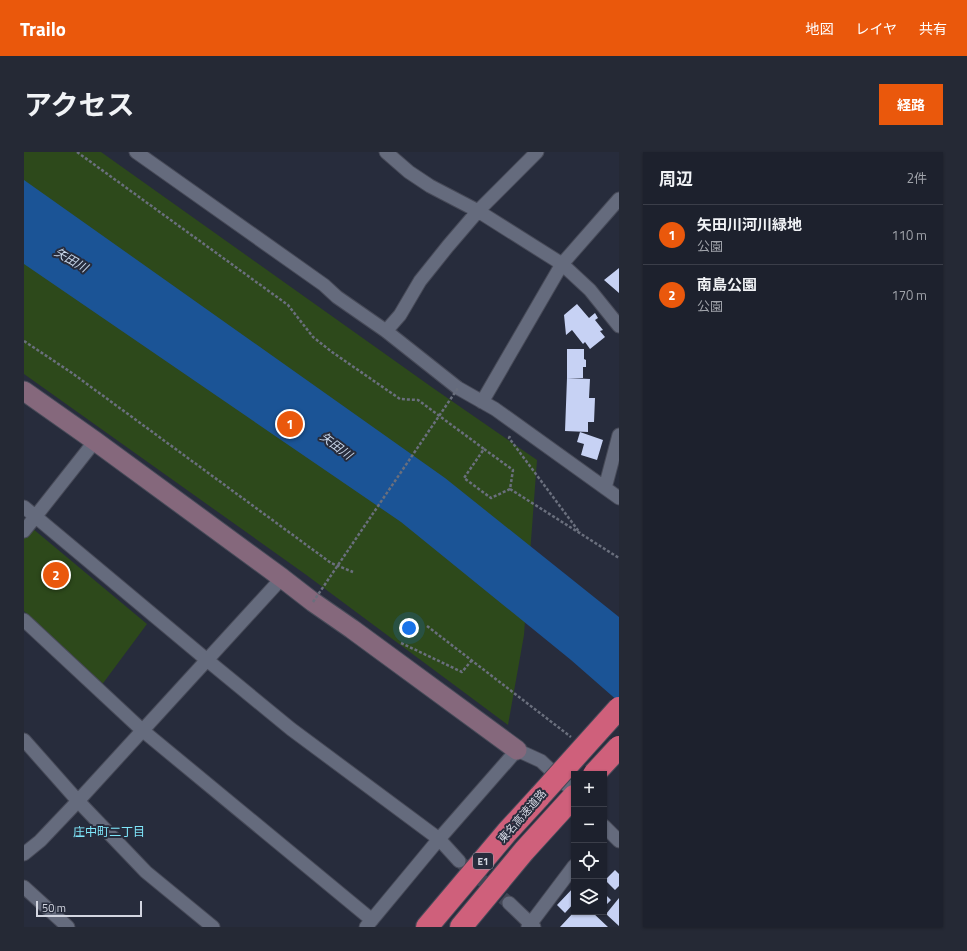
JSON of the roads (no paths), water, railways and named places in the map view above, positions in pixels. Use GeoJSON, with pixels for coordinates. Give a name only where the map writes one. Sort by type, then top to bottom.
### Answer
{"type":"FeatureCollection","features":[{"type":"Feature","properties":{"kind":"highway","name":"東名高速道路"},"geometry":{"type":"LineString","coordinates":[[427,927],[540,796],[619,708]]}},
{"type":"Feature","properties":{"kind":"highway"},"geometry":{"type":"LineString","coordinates":[[597,771],[619,747]]}},
{"type":"Feature","properties":{"kind":"highway","name":"E1"},"geometry":{"type":"LineString","coordinates":[[461,927],[524,851],[571,799]]}},
{"type":"Feature","properties":{"kind":"street"},"geometry":{"type":"LineString","coordinates":[[136,152],[324,285],[337,297],[386,331],[458,388],[495,409],[619,498]]}},
{"type":"Feature","properties":{"kind":"street"},"geometry":{"type":"LineString","coordinates":[[386,152],[409,172],[430,186],[478,211],[562,264],[590,290],[619,326]]}},
{"type":"Feature","properties":{"kind":"street"},"geometry":{"type":"LineString","coordinates":[[386,331],[400,315],[420,281],[478,211],[537,152]]}},
{"type":"Feature","properties":{"kind":"street"},"geometry":{"type":"LineString","coordinates":[[482,402],[562,264],[619,199]]}},
{"type":"Feature","properties":{"kind":"street"},"geometry":{"type":"LineString","coordinates":[[24,390],[313,602],[352,628],[517,750],[541,761],[571,789]]}},
{"type":"Feature","properties":{"kind":"street"},"geometry":{"type":"LineString","coordinates":[[605,488],[619,435]]}},
{"type":"Feature","properties":{"kind":"street"},"geometry":{"type":"LineString","coordinates":[[24,530],[95,441]]}},
{"type":"Feature","properties":{"kind":"street"},"geometry":{"type":"LineString","coordinates":[[24,507],[206,660],[291,729],[439,839],[459,862]]}},
{"type":"Feature","properties":{"kind":"street"},"geometry":{"type":"LineString","coordinates":[[24,854],[40,841],[78,801],[282,578]]}},
{"type":"Feature","properties":{"kind":"street"},"geometry":{"type":"LineString","coordinates":[[24,620],[142,730],[369,924],[439,839],[517,750]]}},
{"type":"Feature","properties":{"kind":"street"},"geometry":{"type":"LineString","coordinates":[[24,740],[78,801],[146,872],[213,927]]}},
{"type":"Feature","properties":{"kind":"street"},"geometry":{"type":"LineString","coordinates":[[607,829],[619,840]]}},
{"type":"Feature","properties":{"kind":"street"},"geometry":{"type":"LineString","coordinates":[[509,903],[531,926],[571,870]]}},
{"type":"Feature","properties":{"kind":"street"},"geometry":{"type":"LineString","coordinates":[[24,887],[68,927]]}},
{"type":"Feature","properties":{"kind":"water","name":"矢田川"},"geometry":{"type":"Polygon","coordinates":[[[24,180],[445,478],[619,617],[619,702],[571,660],[401,522],[24,264],[24,180]]]}},
{"type":"Feature","properties":{"kind":"tunnel"},"geometry":{"type":"LineString","coordinates":[[459,861],[509,903]]}},
{"type":"Feature","properties":{"kind":"place","name":"矢田川河川緑地"},"geometry":{"type":"Point","coordinates":[290,424]}},
{"type":"Feature","properties":{"kind":"place","name":"南島公園"},"geometry":{"type":"Point","coordinates":[56,575]}},
{"type":"Feature","properties":{"kind":"district","name":"庄中町二丁目"},"geometry":{"type":"Point","coordinates":[109,832]}}]}
